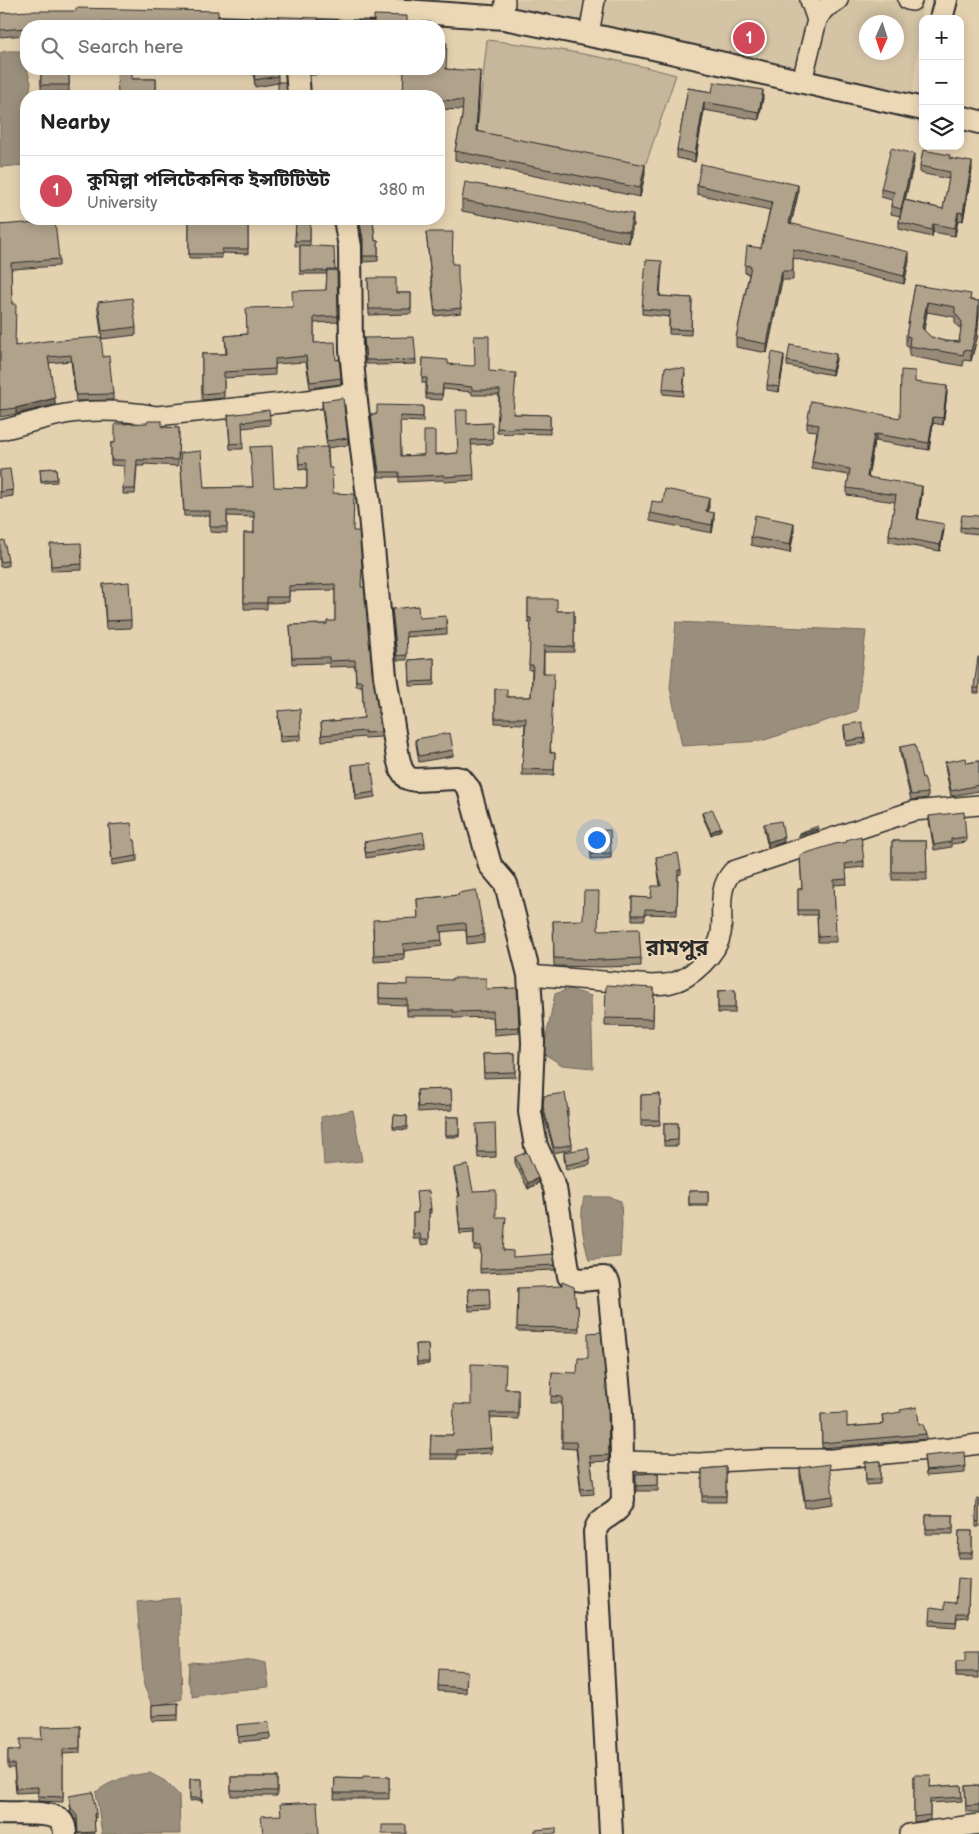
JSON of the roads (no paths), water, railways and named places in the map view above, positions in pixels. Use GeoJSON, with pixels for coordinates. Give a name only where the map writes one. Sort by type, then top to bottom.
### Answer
{"type":"FeatureCollection","features":[{"type":"Feature","properties":{"kind":"main road"},"geometry":{"type":"LineString","coordinates":[[942,15],[946,0]]}},
{"type":"Feature","properties":{"kind":"main road"},"geometry":{"type":"LineString","coordinates":[[0,8],[41,1],[145,2],[296,17],[377,9],[445,6],[504,9],[589,34],[919,105]]}},
{"type":"Feature","properties":{"kind":"main road"},"geometry":{"type":"LineString","coordinates":[[297,75],[299,90]]}},
{"type":"Feature","properties":{"kind":"main road"},"geometry":{"type":"LineString","coordinates":[[964,118],[979,122]]}},
{"type":"Feature","properties":{"kind":"main road"},"geometry":{"type":"LineString","coordinates":[[346,225],[350,248],[351,350],[355,393],[369,504],[386,676],[401,769],[407,778],[415,780],[461,779],[469,789],[490,865],[506,884],[529,974],[532,1042],[530,1112],[536,1146],[555,1188],[569,1276],[574,1280],[604,1278],[609,1286],[620,1413],[623,1490],[620,1508],[599,1522],[595,1532],[611,1834]]}},
{"type":"Feature","properties":{"kind":"main road"},"geometry":{"type":"LineString","coordinates":[[0,1813],[50,1814],[63,1823],[65,1834]]}},
{"type":"Feature","properties":{"kind":"street"},"geometry":{"type":"LineString","coordinates":[[589,34],[594,0]]}},
{"type":"Feature","properties":{"kind":"street"},"geometry":{"type":"LineString","coordinates":[[810,0],[817,20]]}},
{"type":"Feature","properties":{"kind":"street"},"geometry":{"type":"LineString","coordinates":[[802,81],[817,20],[824,10],[838,0]]}},
{"type":"Feature","properties":{"kind":"street"},"geometry":{"type":"LineString","coordinates":[[1,430],[65,414],[99,411],[157,416],[301,401],[355,393]]}},
{"type":"Feature","properties":{"kind":"street"},"geometry":{"type":"LineString","coordinates":[[529,974],[652,985],[671,983],[689,976],[708,958],[715,946],[720,935],[722,888],[726,878],[733,872],[913,811],[979,805]]}},
{"type":"Feature","properties":{"kind":"street"},"geometry":{"type":"LineString","coordinates":[[621,1461],[699,1463],[770,1459],[832,1459],[979,1444]]}},
{"type":"Feature","properties":{"kind":"street"},"geometry":{"type":"LineString","coordinates":[[909,1834],[979,1824]]}},
{"type":"Feature","properties":{"kind":"place","name":"কুমিল্লা পলিটেকনিক ইন্সটিটিউট"},"geometry":{"type":"Point","coordinates":[749,38]}},
{"type":"Feature","properties":{"kind":"district","name":"রামপুর"},"geometry":{"type":"Point","coordinates":[677,947]}}]}
